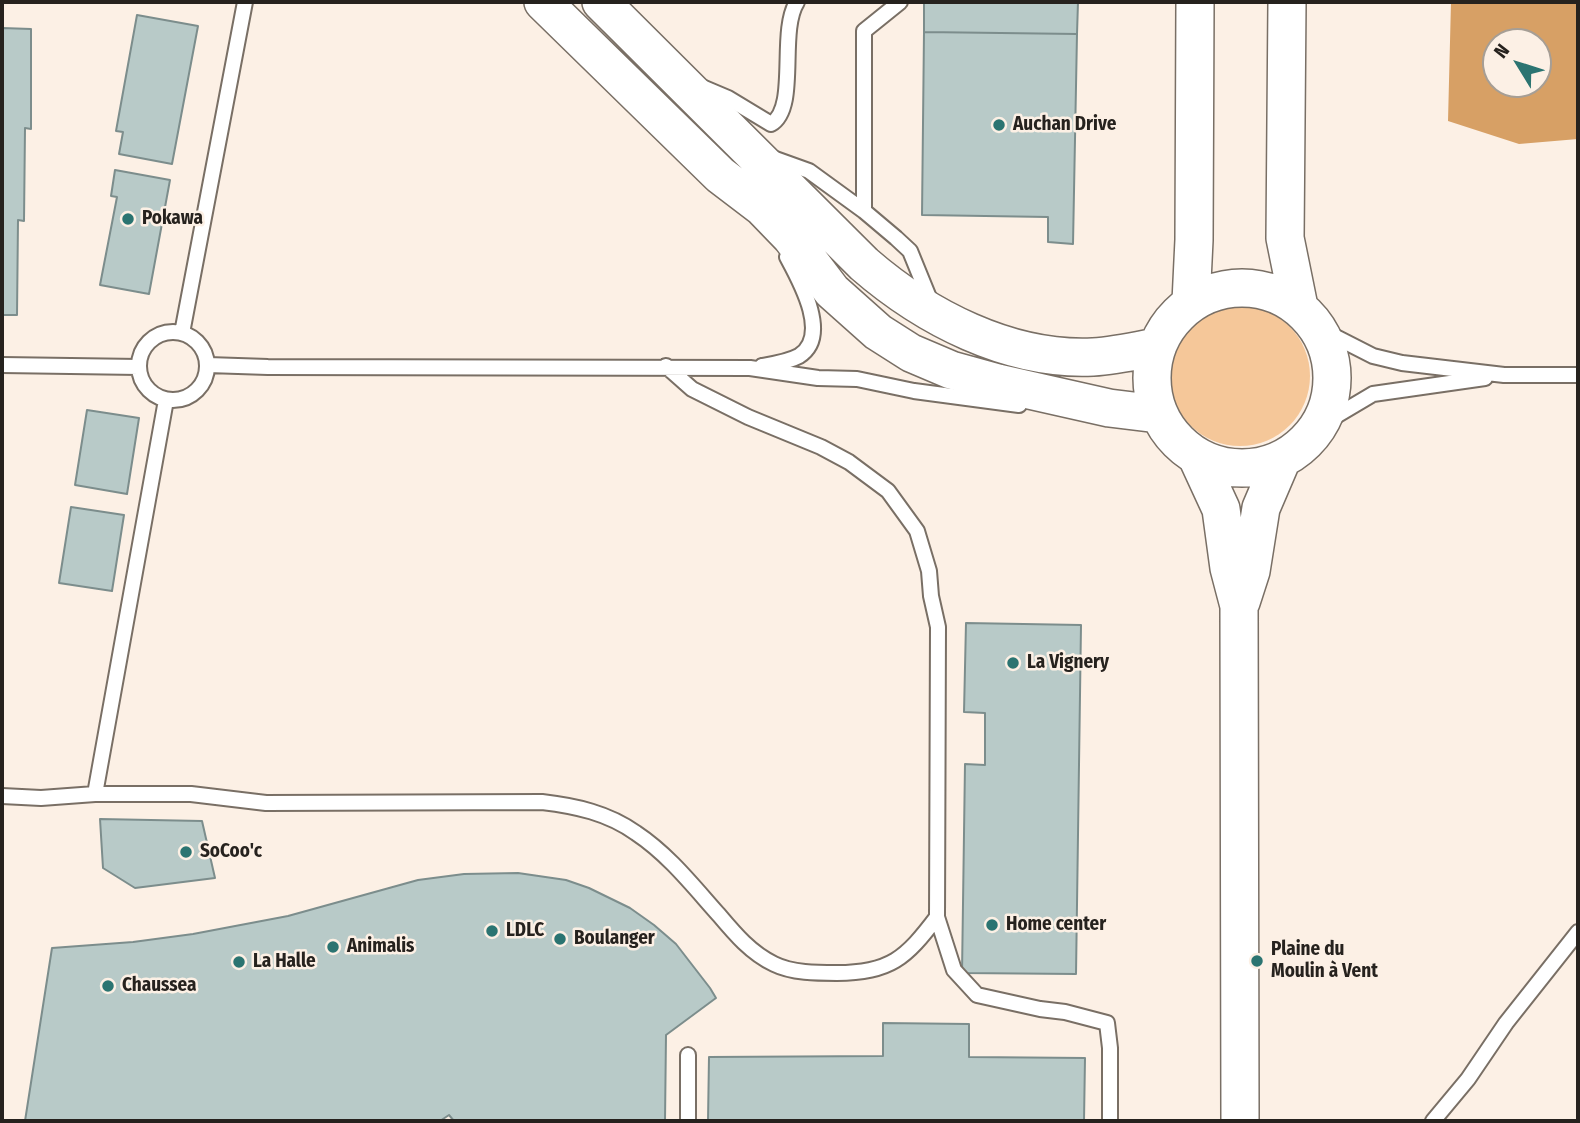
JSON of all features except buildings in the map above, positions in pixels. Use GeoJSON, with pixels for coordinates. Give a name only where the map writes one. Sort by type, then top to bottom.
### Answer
{"type":"FeatureCollection","features":[{"type":"Feature","properties":{"kind":"street"},"geometry":{"type":"LineString","coordinates":[[543,2],[720,175],[762,207],[791,237],[832,291],[878,332],[911,353],[951,370],[1109,408],[1158,414]]}},
{"type":"Feature","properties":{"kind":"street"},"geometry":{"type":"LineString","coordinates":[[601,2],[864,264],[894,290],[937,316],[984,337],[1027,351],[1062,357],[1094,357],[1156,347]]}},
{"type":"Feature","properties":{"kind":"street"},"geometry":{"type":"LineString","coordinates":[[1191,302],[1194,240],[1195,2]]}},
{"type":"Feature","properties":{"kind":"street"},"geometry":{"type":"LineString","coordinates":[[1287,2],[1285,238],[1308,317],[1329,351],[1333,377],[1329,402],[1319,426],[1303,445],[1282,459],[1254,468],[1224,467],[1197,457],[1174,438],[1158,414],[1152,392],[1152,369],[1156,347],[1170,322],[1191,302],[1218,290],[1246,287],[1274,293],[1308,317]]}},
{"type":"Feature","properties":{"kind":"street"},"geometry":{"type":"LineString","coordinates":[[1197,457],[1221,509],[1229,568],[1239,606],[1240,1121]]}},
{"type":"Feature","properties":{"kind":"street"},"geometry":{"type":"LineString","coordinates":[[1239,606],[1251,571],[1261,508],[1282,459]]}},
{"type":"Feature","properties":{"kind":"lane"},"geometry":{"type":"LineString","coordinates":[[182,333],[245,2]]}},
{"type":"Feature","properties":{"kind":"lane"},"geometry":{"type":"LineString","coordinates":[[678,79],[728,98],[771,124],[779,120],[784,105],[788,29],[797,2]]}},
{"type":"Feature","properties":{"kind":"lane"},"geometry":{"type":"LineString","coordinates":[[864,211],[864,31],[900,2]]}},
{"type":"Feature","properties":{"kind":"lane"},"geometry":{"type":"LineString","coordinates":[[751,152],[809,172],[864,211],[910,251],[937,316]]}},
{"type":"Feature","properties":{"kind":"lane"},"geometry":{"type":"LineString","coordinates":[[720,175],[787,257],[809,305],[814,324],[813,338],[805,351],[797,357],[750,368]]}},
{"type":"Feature","properties":{"kind":"lane"},"geometry":{"type":"LineString","coordinates":[[1308,317],[1373,356],[1422,366],[1504,375],[1578,375]]}},
{"type":"Feature","properties":{"kind":"lane"},"geometry":{"type":"LineString","coordinates":[[169,332],[182,333],[200,344],[208,365],[206,376],[196,393],[177,400],[155,396],[146,388],[139,366],[141,354],[148,344],[157,336],[169,332]]}},
{"type":"Feature","properties":{"kind":"lane"},"geometry":{"type":"LineString","coordinates":[[2,365],[139,366]]}},
{"type":"Feature","properties":{"kind":"lane"},"geometry":{"type":"LineString","coordinates":[[208,365],[268,368],[750,368],[818,378],[857,379],[914,391],[1049,408],[1109,408]]}},
{"type":"Feature","properties":{"kind":"lane"},"geometry":{"type":"LineString","coordinates":[[666,366],[692,389],[849,462],[888,491],[917,531],[929,571],[932,605],[938,627],[937,917],[954,970],[977,995],[1066,1012],[1107,1023],[1110,1048],[1110,1121]]}},
{"type":"Feature","properties":{"kind":"lane"},"geometry":{"type":"LineString","coordinates":[[1319,426],[1373,394],[1504,375]]}},
{"type":"Feature","properties":{"kind":"lane"},"geometry":{"type":"LineString","coordinates":[[95,794],[166,400]]}},
{"type":"Feature","properties":{"kind":"lane"},"geometry":{"type":"LineString","coordinates":[[2,796],[41,798],[95,794],[191,794],[266,803],[542,802],[565,805],[610,816],[638,834],[676,866],[747,947],[775,965],[798,971],[855,973],[889,965],[914,947],[937,917]]}},
{"type":"Feature","properties":{"kind":"lane"},"geometry":{"type":"LineString","coordinates":[[1433,1121],[1468,1079],[1506,1023],[1578,932]]}},
{"type":"Feature","properties":{"kind":"lane"},"geometry":{"type":"LineString","coordinates":[[688,1055],[688,1121]]}},
{"type":"Feature","properties":{"kind":"shaded area"},"geometry":{"type":"Polygon","coordinates":[[[1451,2],[1578,2],[1578,139],[1519,144],[1448,121],[1451,2]]]}},
{"type":"Feature","properties":{"kind":"shaded area"},"geometry":{"type":"Polygon","coordinates":[[[1240,306],[1267,311],[1290,326],[1305,349],[1310,376],[1305,403],[1290,426],[1267,441],[1240,446],[1213,441],[1190,426],[1175,403],[1170,376],[1175,349],[1190,326],[1213,311],[1240,306]]]}},
{"type":"Feature","properties":{"kind":"place","name":"Auchan Drive"},"geometry":{"type":"Point","coordinates":[999,125]}},
{"type":"Feature","properties":{"kind":"place","name":"Pokawa"},"geometry":{"type":"Point","coordinates":[128,219]}},
{"type":"Feature","properties":{"kind":"place","name":"La Vignery"},"geometry":{"type":"Point","coordinates":[1013,663]}},
{"type":"Feature","properties":{"kind":"place","name":"SoCoo'c"},"geometry":{"type":"Point","coordinates":[186,852]}},
{"type":"Feature","properties":{"kind":"place","name":"Home center"},"geometry":{"type":"Point","coordinates":[992,925]}},
{"type":"Feature","properties":{"kind":"place","name":"LDLC"},"geometry":{"type":"Point","coordinates":[492,931]}},
{"type":"Feature","properties":{"kind":"place","name":"Boulanger"},"geometry":{"type":"Point","coordinates":[560,939]}},
{"type":"Feature","properties":{"kind":"place","name":"Animalis"},"geometry":{"type":"Point","coordinates":[333,947]}},
{"type":"Feature","properties":{"kind":"place","name":"Plaine du Moulin à Vent"},"geometry":{"type":"Point","coordinates":[1257,961]}},
{"type":"Feature","properties":{"kind":"place","name":"La Halle"},"geometry":{"type":"Point","coordinates":[239,962]}},
{"type":"Feature","properties":{"kind":"place","name":"Chaussea"},"geometry":{"type":"Point","coordinates":[108,986]}}]}
